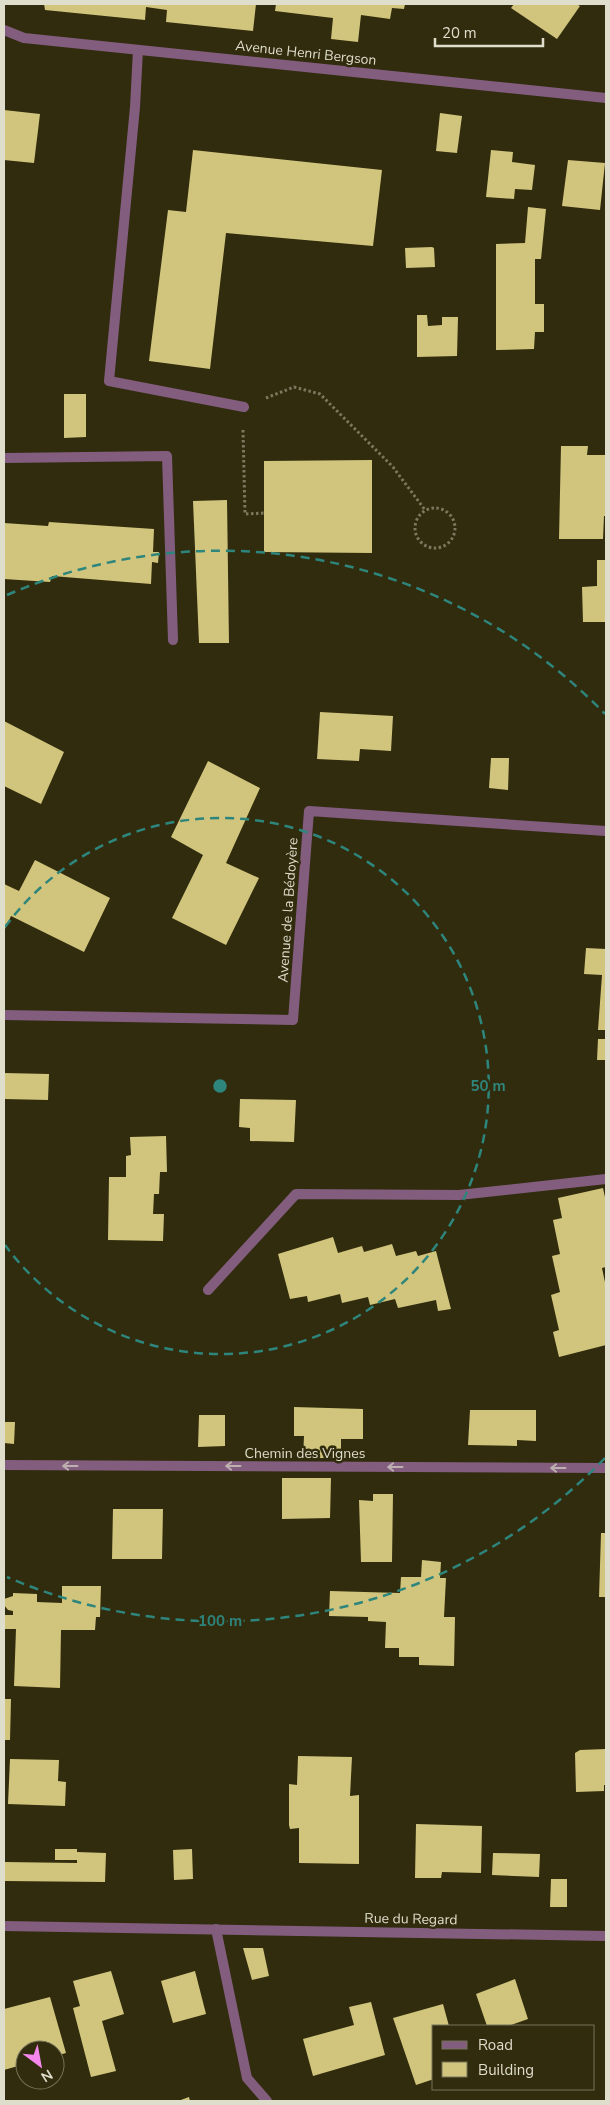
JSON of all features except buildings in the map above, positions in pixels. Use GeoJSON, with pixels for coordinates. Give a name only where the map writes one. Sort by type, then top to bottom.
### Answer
{"type":"FeatureCollection","features":[{"type":"Feature","properties":{"kind":"street","name":"Avenue Henri Bergson"},"geometry":{"type":"LineString","coordinates":[[4,30],[24,38],[606,98]]}},
{"type":"Feature","properties":{"kind":"street"},"geometry":{"type":"LineString","coordinates":[[138,50],[135,107],[109,381],[244,407]]}},
{"type":"Feature","properties":{"kind":"street"},"geometry":{"type":"LineString","coordinates":[[4,458],[167,456],[173,640]]}},
{"type":"Feature","properties":{"kind":"street","name":"Avenue de la Bédoyère"},"geometry":{"type":"LineString","coordinates":[[4,1015],[293,1020],[309,811],[606,831]]}},
{"type":"Feature","properties":{"kind":"street"},"geometry":{"type":"LineString","coordinates":[[208,1290],[296,1194],[459,1195],[606,1179]]}},
{"type":"Feature","properties":{"kind":"street","name":"Chemin des Vignes"},"geometry":{"type":"LineString","coordinates":[[4,1465],[606,1468]]}},
{"type":"Feature","properties":{"kind":"street","name":"Rue du Regard"},"geometry":{"type":"LineString","coordinates":[[4,1926],[606,1936]]}},
{"type":"Feature","properties":{"kind":"street"},"geometry":{"type":"LineString","coordinates":[[216,1929],[247,2078],[267,2101]]}},
{"type":"Feature","properties":{"kind":"path"},"geometry":{"type":"LineString","coordinates":[[264,513],[245,514],[242,444],[244,407],[294,387],[320,394],[393,467],[425,510]]}},
{"type":"Feature","properties":{"kind":"path"},"geometry":{"type":"LineString","coordinates":[[428,508],[442,508],[452,516],[455,523],[454,536],[444,546],[431,548],[425,546],[416,536],[415,523],[417,516],[425,510],[428,508]]}}]}
